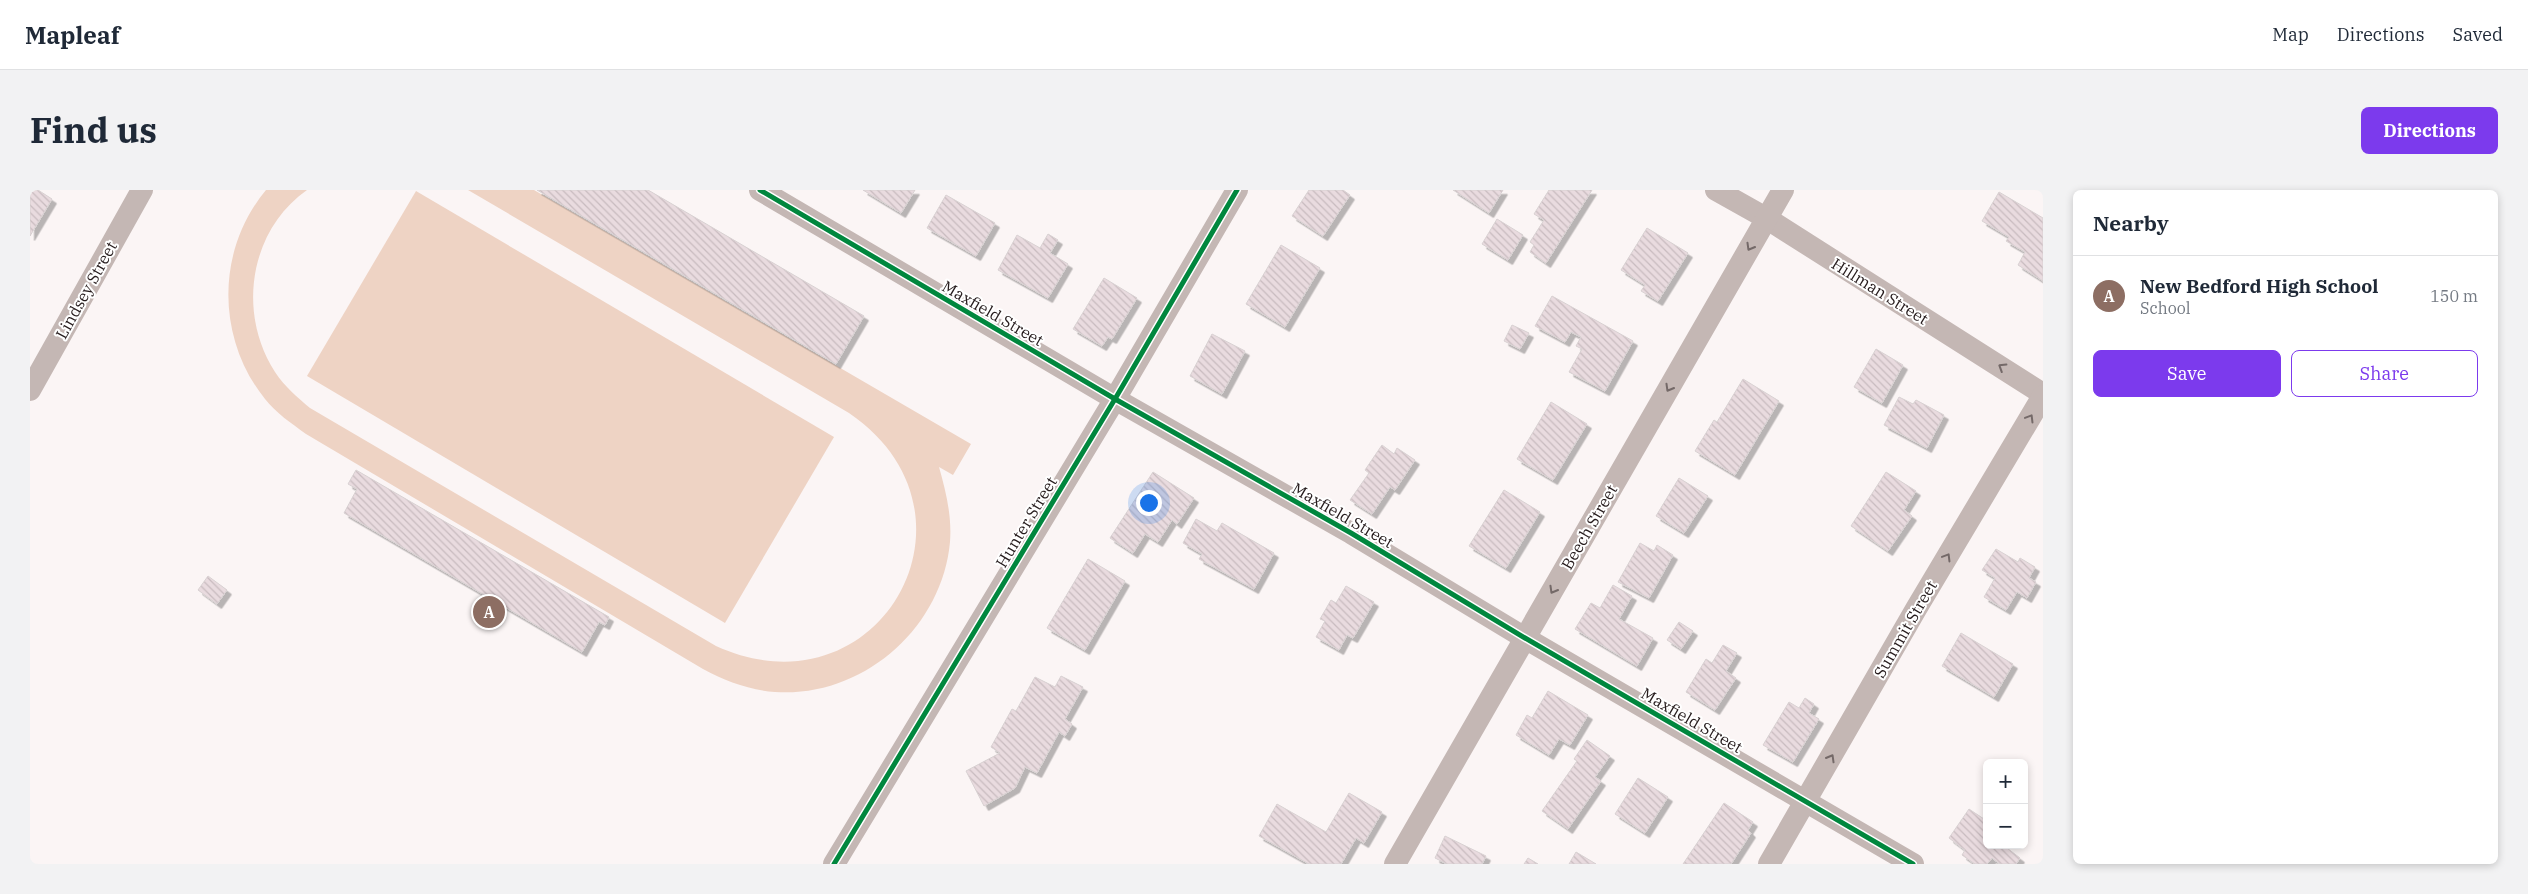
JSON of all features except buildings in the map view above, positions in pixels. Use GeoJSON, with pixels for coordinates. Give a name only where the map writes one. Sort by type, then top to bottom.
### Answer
{"type":"FeatureCollection","features":[{"type":"Feature","properties":{"kind":"street","name":"Lindsey Street"},"geometry":{"type":"LineString","coordinates":[[30,390],[142,190]]}},
{"type":"Feature","properties":{"kind":"street","name":"Maxfield Street"},"geometry":{"type":"LineString","coordinates":[[760,190],[1115,399],[1351,533],[1525,638],[1913,864]]}},
{"type":"Feature","properties":{"kind":"street","name":"Hunter Street"},"geometry":{"type":"LineString","coordinates":[[834,864],[1115,399],[1236,190]]}},
{"type":"Feature","properties":{"kind":"street","name":"Hillman Street"},"geometry":{"type":"LineString","coordinates":[[1716,190],[1766,218],[2043,395]]}},
{"type":"Feature","properties":{"kind":"street","name":"Beech Street"},"geometry":{"type":"LineString","coordinates":[[1395,864],[1783,190]]}},
{"type":"Feature","properties":{"kind":"street","name":"Summit Street"},"geometry":{"type":"LineString","coordinates":[[1769,864],[1916,609],[2043,395]]}},
{"type":"Feature","properties":{"kind":"shaded area"},"geometry":{"type":"Polygon","coordinates":[[[266,190],[307,190],[287,207],[272,227],[261,250],[255,274],[253,299],[256,324],[263,349],[275,372],[287,387],[310,408],[716,646],[775,661],[826,655],[868,631],[899,595],[914,550],[913,502],[892,455],[849,413],[468,190],[534,190],[971,444],[953,475],[939,467],[949,513],[950,542],[944,574],[932,603],[914,629],[892,652],[866,670],[838,683],[807,691],[775,692],[747,687],[703,669],[306,434],[289,422],[265,399],[249,375],[237,349],[231,322],[228,294],[231,266],[238,239],[250,214],[266,190]]]}},
{"type":"Feature","properties":{"kind":"shaded area"},"geometry":{"type":"Polygon","coordinates":[[[416,191],[834,437],[725,623],[307,376],[416,191]]]}},
{"type":"Feature","properties":{"kind":"cycle path"},"geometry":{"type":"LineString","coordinates":[[760,190],[1115,399],[1351,533],[1525,638],[1913,864]]}},
{"type":"Feature","properties":{"kind":"cycle path"},"geometry":{"type":"LineString","coordinates":[[834,864],[1115,399],[1237,190]]}},
{"type":"Feature","properties":{"kind":"place","name":"New Bedford High School"},"geometry":{"type":"Point","coordinates":[489,612]}}]}
